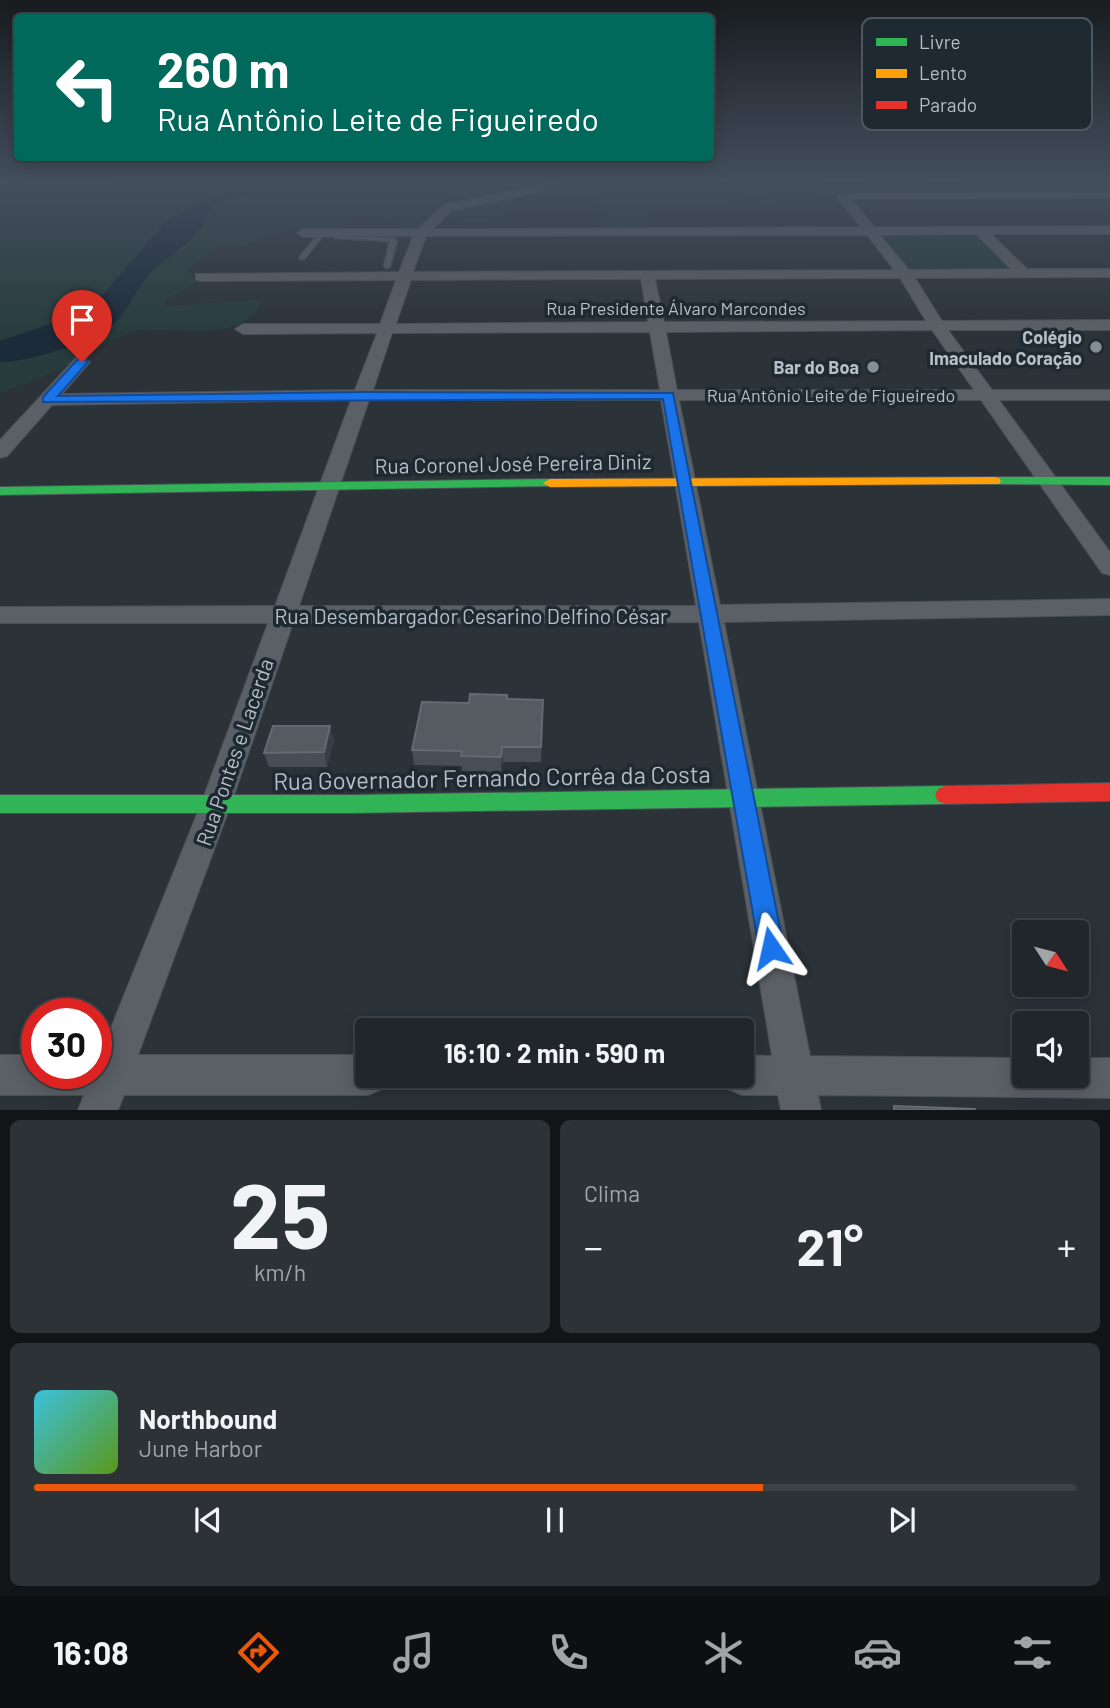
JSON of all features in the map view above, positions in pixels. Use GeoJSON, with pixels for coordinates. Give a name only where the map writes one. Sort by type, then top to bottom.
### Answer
{"type":"FeatureCollection","features":[{"type":"Feature","properties":{"kind":"street"},"geometry":{"type":"LineString","coordinates":[[303,233],[351,232]]}},
{"type":"Feature","properties":{"kind":"street","name":"Rua Pontes e Lacerda"},"geometry":{"type":"LineString","coordinates":[[104,1092],[216,804],[281,616],[387,329],[397,271],[425,232]]}},
{"type":"Feature","properties":{"kind":"street"},"geometry":{"type":"LineString","coordinates":[[844,232],[992,232]]}},
{"type":"Feature","properties":{"kind":"street"},"geometry":{"type":"LineString","coordinates":[[871,232],[905,274],[937,326],[1110,568]]}},
{"type":"Feature","properties":{"kind":"street"},"geometry":{"type":"LineString","coordinates":[[981,232],[1023,273]]}},
{"type":"Feature","properties":{"kind":"street"},"geometry":{"type":"LineString","coordinates":[[1093,232],[1110,245]]}},
{"type":"Feature","properties":{"kind":"street"},"geometry":{"type":"LineString","coordinates":[[201,276],[397,271],[646,274],[1110,273]]}},
{"type":"Feature","properties":{"kind":"street"},"geometry":{"type":"LineString","coordinates":[[646,274],[798,1092]]}},
{"type":"Feature","properties":{"kind":"street","name":"Rua Presidente Álvaro Marcondes"},"geometry":{"type":"LineString","coordinates":[[243,329],[1110,326]]}},
{"type":"Feature","properties":{"kind":"street"},"geometry":{"type":"LineString","coordinates":[[0,452],[82,362]]}},
{"type":"Feature","properties":{"kind":"street","name":"Rua Antônio Leite de Figueiredo"},"geometry":{"type":"LineString","coordinates":[[48,400],[361,395],[1110,395]]}},
{"type":"Feature","properties":{"kind":"street","name":"Rua Coronel José Pereira Diniz"},"geometry":{"type":"LineString","coordinates":[[0,491],[685,481],[1110,481]]}},
{"type":"Feature","properties":{"kind":"street","name":"Rua Desembargador Cesarino Delfino César"},"geometry":{"type":"LineString","coordinates":[[0,615],[709,614],[1110,607]]}},
{"type":"Feature","properties":{"kind":"street","name":"Rua Governador Fernando Corrêa da Costa"},"geometry":{"type":"LineString","coordinates":[[0,804],[216,804],[1110,792]]}},
{"type":"Feature","properties":{"kind":"street"},"geometry":{"type":"LineString","coordinates":[[0,1075],[104,1092],[355,1076]]}},
{"type":"Feature","properties":{"kind":"street"},"geometry":{"type":"LineString","coordinates":[[754,1079],[798,1092],[1110,1078]]}},
{"type":"Feature","properties":{"kind":"lane"},"geometry":{"type":"LineString","coordinates":[[302,258],[321,234],[392,239],[397,271]]}},
{"type":"Feature","properties":{"kind":"green space"},"geometry":{"type":"Polygon","coordinates":[[[0,232],[158,232],[89,311],[0,341],[0,232]]]}},
{"type":"Feature","properties":{"kind":"green space"},"geometry":{"type":"Polygon","coordinates":[[[196,232],[283,232],[243,246],[219,246],[189,268],[195,283],[164,301],[166,306],[254,300],[262,303],[251,316],[224,329],[159,329],[123,335],[57,371],[0,393],[0,362],[8,362],[114,324],[153,269],[192,240],[196,232]]]}},
{"type":"Feature","properties":{"kind":"green space"},"geometry":{"type":"Polygon","coordinates":[[[978,235],[1012,269],[913,270],[906,268],[884,236],[978,235]]]}},
{"type":"Feature","properties":{"kind":"water"},"geometry":{"type":"Polygon","coordinates":[[[158,232],[198,232],[149,274],[113,325],[103,332],[59,350],[26,359],[0,362],[0,341],[89,311],[158,232]]]}},
{"type":"Feature","properties":{"kind":"building"},"geometry":{"type":"Polygon","coordinates":[[[470,694],[543,700],[541,747],[502,747],[501,757],[461,756],[462,751],[412,750],[422,702],[469,703],[470,694]]]}},
{"type":"Feature","properties":{"kind":"building"},"geometry":{"type":"Polygon","coordinates":[[[273,726],[330,726],[324,752],[264,753],[273,726]]]}},
{"type":"Feature","properties":{"kind":"building"},"geometry":{"type":"Polygon","coordinates":[[[894,1106],[975,1109],[975,1110],[894,1110],[894,1106]]]}},
{"type":"Feature","properties":{"kind":"traffic: fast"},"geometry":{"type":"LineString","coordinates":[[994,481],[1110,481]]}},
{"type":"Feature","properties":{"kind":"traffic: fast"},"geometry":{"type":"LineString","coordinates":[[0,491],[550,483]]}},
{"type":"Feature","properties":{"kind":"traffic: fast"},"geometry":{"type":"LineString","coordinates":[[0,804],[352,804],[945,795]]}},
{"type":"Feature","properties":{"kind":"traffic: slow"},"geometry":{"type":"LineString","coordinates":[[550,483],[994,481]]}},
{"type":"Feature","properties":{"kind":"traffic: jam"},"geometry":{"type":"LineString","coordinates":[[945,795],[1110,792]]}},
{"type":"Feature","properties":{"kind":"place","name":"Colégio Imaculado Coração"},"geometry":{"type":"Point","coordinates":[1096,347]}},
{"type":"Feature","properties":{"kind":"place","name":"Bar do Boa"},"geometry":{"type":"Point","coordinates":[873,367]}},
{"type":"Feature","properties":{"kind":"route"},"geometry":{"type":"LineString","coordinates":[[82,362],[48,400],[361,395],[669,395],[771,948]]}}]}
